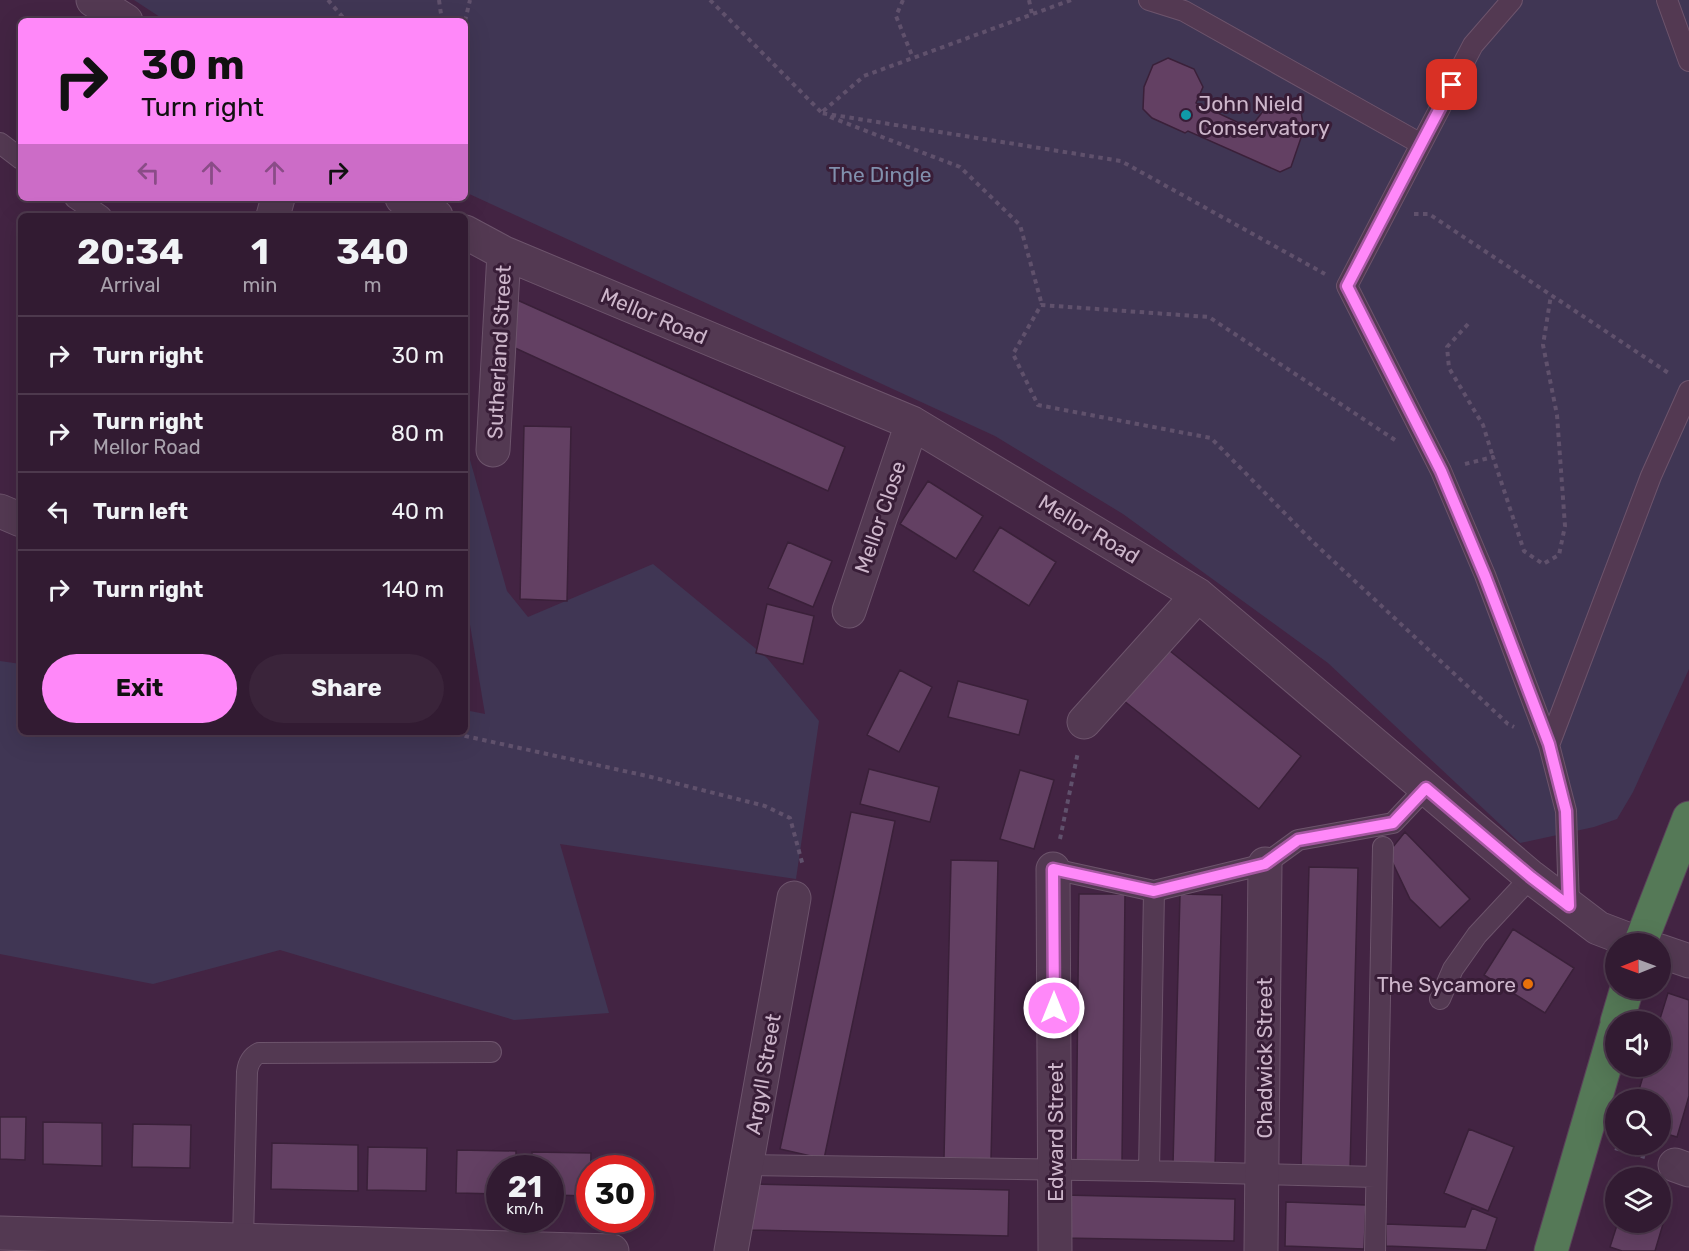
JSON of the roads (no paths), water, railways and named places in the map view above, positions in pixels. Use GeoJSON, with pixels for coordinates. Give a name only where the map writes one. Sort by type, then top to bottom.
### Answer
{"type":"FeatureCollection","features":[{"type":"Feature","properties":{"kind":"highway"},"geometry":{"type":"LineString","coordinates":[[1644,933],[1689,818]]}},
{"type":"Feature","properties":{"kind":"highway"},"geometry":{"type":"LineString","coordinates":[[1551,1251],[1605,1065]]}},
{"type":"Feature","properties":{"kind":"street"},"geometry":{"type":"LineString","coordinates":[[93,0],[121,18]]}},
{"type":"Feature","properties":{"kind":"street"},"geometry":{"type":"LineString","coordinates":[[408,201],[430,213]]}},
{"type":"Feature","properties":{"kind":"street","name":"Mellor Road"},"geometry":{"type":"LineString","coordinates":[[468,234],[504,253],[912,423],[1198,595],[1531,877],[1598,928],[1611,933]]}},
{"type":"Feature","properties":{"kind":"street","name":"Sutherland Street"},"geometry":{"type":"LineString","coordinates":[[493,450],[504,253]]}},
{"type":"Feature","properties":{"kind":"street","name":"Mellor Close"},"geometry":{"type":"LineString","coordinates":[[849,611],[912,423]]}},
{"type":"Feature","properties":{"kind":"street"},"geometry":{"type":"LineString","coordinates":[[0,511],[18,519]]}},
{"type":"Feature","properties":{"kind":"street"},"geometry":{"type":"LineString","coordinates":[[1084,722],[1198,595]]}},
{"type":"Feature","properties":{"kind":"street","name":"Chadwick Street"},"geometry":{"type":"LineString","coordinates":[[1261,1251],[1265,864]]}},
{"type":"Feature","properties":{"kind":"street","name":"Edward Street"},"geometry":{"type":"LineString","coordinates":[[1053,869],[1055,1251]]}},
{"type":"Feature","properties":{"kind":"street","name":"Argyll Street"},"geometry":{"type":"LineString","coordinates":[[731,1251],[794,898]]}},
{"type":"Feature","properties":{"kind":"street"},"geometry":{"type":"LineString","coordinates":[[1671,955],[1689,961]]}},
{"type":"Feature","properties":{"kind":"street"},"geometry":{"type":"LineString","coordinates":[[7,1226],[243,1240],[612,1251]]}},
{"type":"Feature","properties":{"kind":"lane"},"geometry":{"type":"LineString","coordinates":[[1149,0],[1185,6],[1421,144]]}},
{"type":"Feature","properties":{"kind":"lane"},"geometry":{"type":"LineString","coordinates":[[1512,0],[1473,45],[1347,286],[1441,471],[1485,576],[1549,744],[1566,811],[1569,906]]}},
{"type":"Feature","properties":{"kind":"lane"},"geometry":{"type":"LineString","coordinates":[[1667,0],[1689,61]]}},
{"type":"Feature","properties":{"kind":"lane"},"geometry":{"type":"LineString","coordinates":[[0,143],[18,157]]}},
{"type":"Feature","properties":{"kind":"lane"},"geometry":{"type":"LineString","coordinates":[[79,201],[97,213]]}},
{"type":"Feature","properties":{"kind":"lane"},"geometry":{"type":"LineString","coordinates":[[1549,744],[1652,476],[1684,386]]}},
{"type":"Feature","properties":{"kind":"lane"},"geometry":{"type":"LineString","coordinates":[[1053,869],[1154,891],[1265,864],[1298,840],[1393,823],[1426,788]]}},
{"type":"Feature","properties":{"kind":"lane"},"geometry":{"type":"LineString","coordinates":[[1375,1251],[1383,847]]}},
{"type":"Feature","properties":{"kind":"lane"},"geometry":{"type":"LineString","coordinates":[[1440,999],[1453,969],[1477,935],[1531,877]]}},
{"type":"Feature","properties":{"kind":"lane"},"geometry":{"type":"LineString","coordinates":[[1149,1171],[1154,891]]}},
{"type":"Feature","properties":{"kind":"lane"},"geometry":{"type":"LineString","coordinates":[[243,1240],[247,1072],[255,1055],[259,1053],[491,1052]]}},
{"type":"Feature","properties":{"kind":"lane"},"geometry":{"type":"LineString","coordinates":[[747,1165],[1376,1177]]}},
{"type":"Feature","properties":{"kind":"place","name":"John Nield Conservatory"},"geometry":{"type":"Point","coordinates":[1186,115]}},
{"type":"Feature","properties":{"kind":"place","name":"The Sycamore"},"geometry":{"type":"Point","coordinates":[1528,984]}},
{"type":"Feature","properties":{"kind":"park label","name":"The Dingle"},"geometry":{"type":"Point","coordinates":[880,174]}}]}
